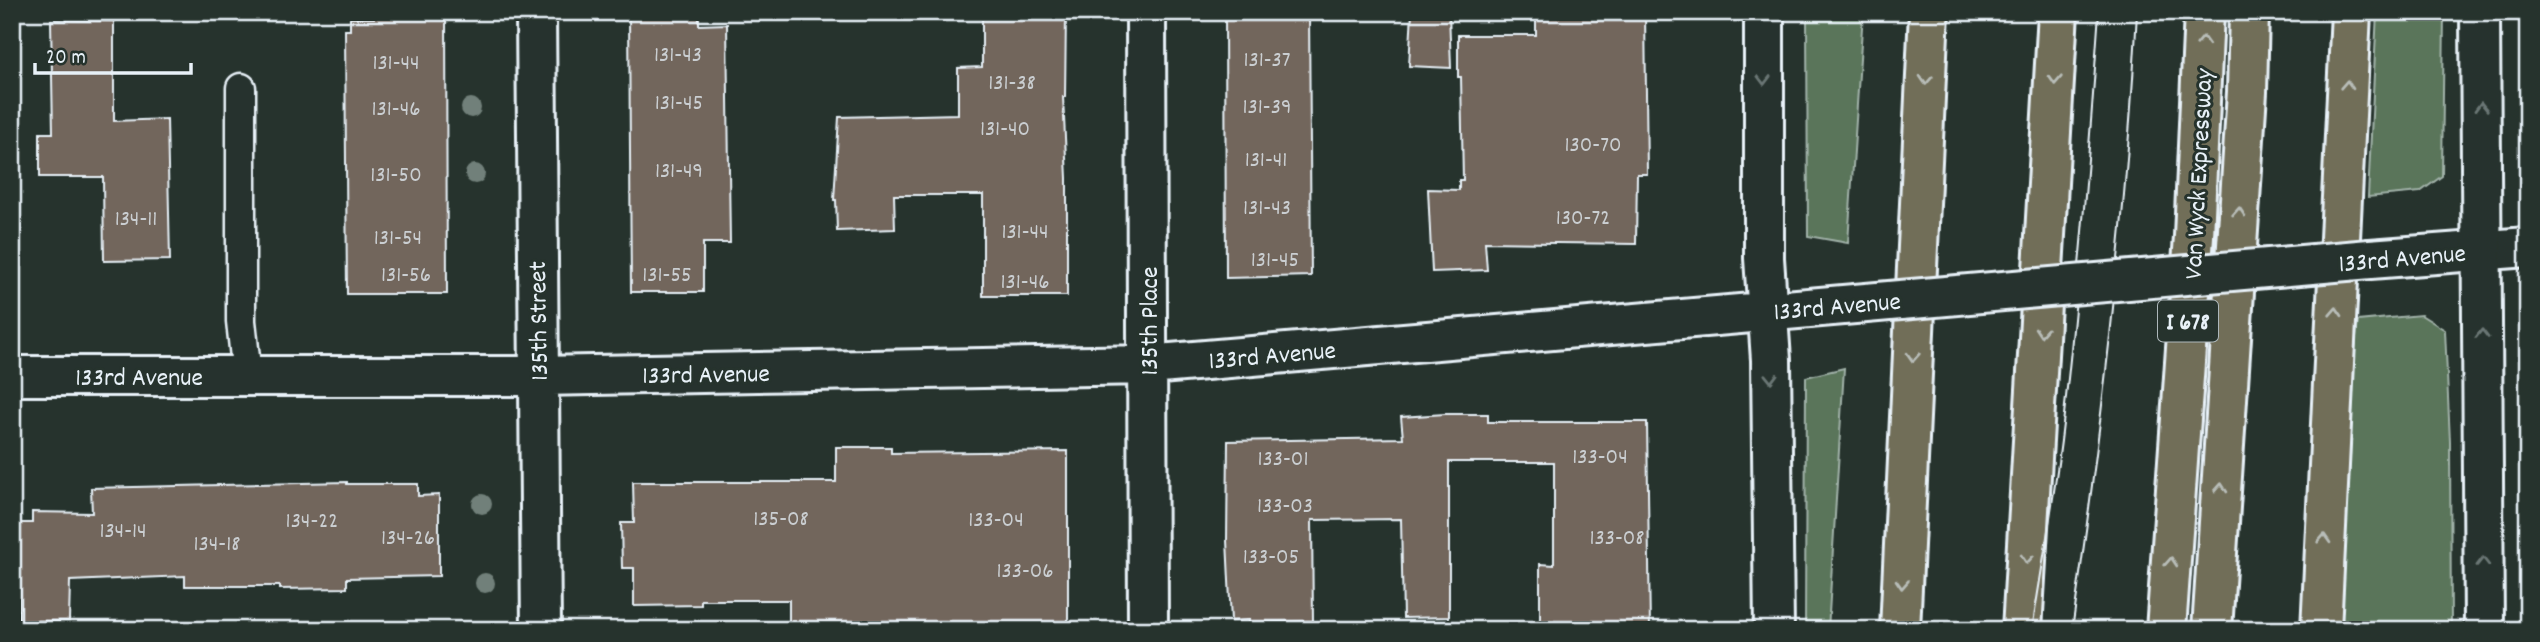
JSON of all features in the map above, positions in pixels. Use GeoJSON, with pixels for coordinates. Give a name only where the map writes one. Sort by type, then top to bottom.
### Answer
{"type":"FeatureCollection","features":[{"type":"Feature","properties":{"kind":"highway"},"geometry":{"type":"LineString","coordinates":[[1900,630],[1929,12]]}},
{"type":"Feature","properties":{"kind":"highway"},"geometry":{"type":"LineString","coordinates":[[2022,630],[2058,12]]}},
{"type":"Feature","properties":{"kind":"highway","name":"Van Wyck Expressway"},"geometry":{"type":"LineString","coordinates":[[2166,630],[2194,236],[2204,12]]}},
{"type":"Feature","properties":{"kind":"highway"},"geometry":{"type":"LineString","coordinates":[[2212,630],[2249,12]]}},
{"type":"Feature","properties":{"kind":"highway"},"geometry":{"type":"LineString","coordinates":[[2319,622],[2351,12]]}},
{"type":"Feature","properties":{"kind":"street","name":"135th Street"},"geometry":{"type":"LineString","coordinates":[[536,12],[541,630]]}},
{"type":"Feature","properties":{"kind":"street","name":"135th Place"},"geometry":{"type":"LineString","coordinates":[[1146,12],[1149,630]]}},
{"type":"Feature","properties":{"kind":"street"},"geometry":{"type":"LineString","coordinates":[[1764,12],[1764,258],[1771,360],[1774,630]]}},
{"type":"Feature","properties":{"kind":"street"},"geometry":{"type":"LineString","coordinates":[[2480,12],[2484,630]]}},
{"type":"Feature","properties":{"kind":"street","name":"133rd Avenue"},"geometry":{"type":"LineString","coordinates":[[12,376],[538,376],[1148,365],[2528,247]]}},
{"type":"Feature","properties":{"kind":"lane"},"geometry":{"type":"LineString","coordinates":[[241,88],[241,321],[247,376]]}},
{"type":"Feature","properties":{"kind":"green space"},"geometry":{"type":"Polygon","coordinates":[[[1807,12],[1863,12],[1848,243],[1808,236],[1807,12]]]}},
{"type":"Feature","properties":{"kind":"green space"},"geometry":{"type":"Polygon","coordinates":[[[2377,12],[2444,12],[2442,176],[2420,192],[2368,197],[2377,12]]]}},
{"type":"Feature","properties":{"kind":"green space"},"geometry":{"type":"Polygon","coordinates":[[[2421,315],[2445,330],[2450,442],[2451,630],[2335,630],[2336,514],[2358,321],[2421,315]]]}},
{"type":"Feature","properties":{"kind":"green space"},"geometry":{"type":"Polygon","coordinates":[[[1844,368],[1828,630],[1805,630],[1806,377],[1844,368]]]}},
{"type":"Feature","properties":{"kind":"building"},"geometry":{"type":"Polygon","coordinates":[[[374,12],[446,12],[447,294],[347,294],[345,30],[350,30],[350,18],[374,18],[374,12]]]}},
{"type":"Feature","properties":{"kind":"building"},"geometry":{"type":"Polygon","coordinates":[[[629,12],[699,12],[699,25],[727,24],[730,243],[703,243],[703,292],[631,292],[629,12]]]}},
{"type":"Feature","properties":{"kind":"building"},"geometry":{"type":"Polygon","coordinates":[[[982,12],[1066,12],[1063,97],[1067,178],[1067,296],[983,296],[983,195],[894,195],[895,229],[837,231],[834,200],[839,117],[958,114],[958,68],[982,67],[982,12]]]}},
{"type":"Feature","properties":{"kind":"building"},"geometry":{"type":"Polygon","coordinates":[[[1225,12],[1309,12],[1311,276],[1226,278],[1225,12]]]}},
{"type":"Feature","properties":{"kind":"building"},"geometry":{"type":"Polygon","coordinates":[[[1412,12],[1449,12],[1451,68],[1409,66],[1412,12]]]}},
{"type":"Feature","properties":{"kind":"building"},"geometry":{"type":"Polygon","coordinates":[[[1536,12],[1645,12],[1647,174],[1637,174],[1636,244],[1485,242],[1487,270],[1432,272],[1428,189],[1459,190],[1459,180],[1463,180],[1458,35],[1536,35],[1536,12]]]}},
{"type":"Feature","properties":{"kind":"building"},"geometry":{"type":"Polygon","coordinates":[[[51,20],[114,21],[114,121],[167,119],[170,260],[104,261],[103,177],[40,177],[40,133],[53,133],[51,20]]]}},
{"type":"Feature","properties":{"kind":"building"},"geometry":{"type":"Polygon","coordinates":[[[1488,414],[1488,422],[1647,422],[1650,630],[1540,630],[1540,564],[1554,565],[1554,462],[1449,462],[1449,617],[1403,618],[1401,519],[1312,520],[1313,621],[1231,621],[1227,540],[1228,441],[1403,438],[1401,417],[1488,414]]]}},
{"type":"Feature","properties":{"kind":"building"},"geometry":{"type":"Polygon","coordinates":[[[836,447],[891,447],[891,453],[1068,451],[1068,630],[789,630],[789,600],[701,600],[701,605],[634,606],[634,568],[622,568],[621,523],[634,523],[633,482],[836,482],[836,447]]]}},
{"type":"Feature","properties":{"kind":"building"},"geometry":{"type":"Polygon","coordinates":[[[347,482],[418,484],[418,496],[439,495],[439,576],[347,578],[347,588],[280,589],[280,586],[185,586],[185,576],[70,581],[69,621],[19,621],[20,523],[32,523],[32,512],[92,513],[91,488],[347,482]]]}},
{"type":"Feature","properties":{"kind":"tram line"},"geometry":{"type":"LineString","coordinates":[[2032,630],[2067,387],[2083,227],[2099,12]]}},
{"type":"Feature","properties":{"kind":"tram line"},"geometry":{"type":"LineString","coordinates":[[2072,630],[2112,322],[2137,12]]}}]}
